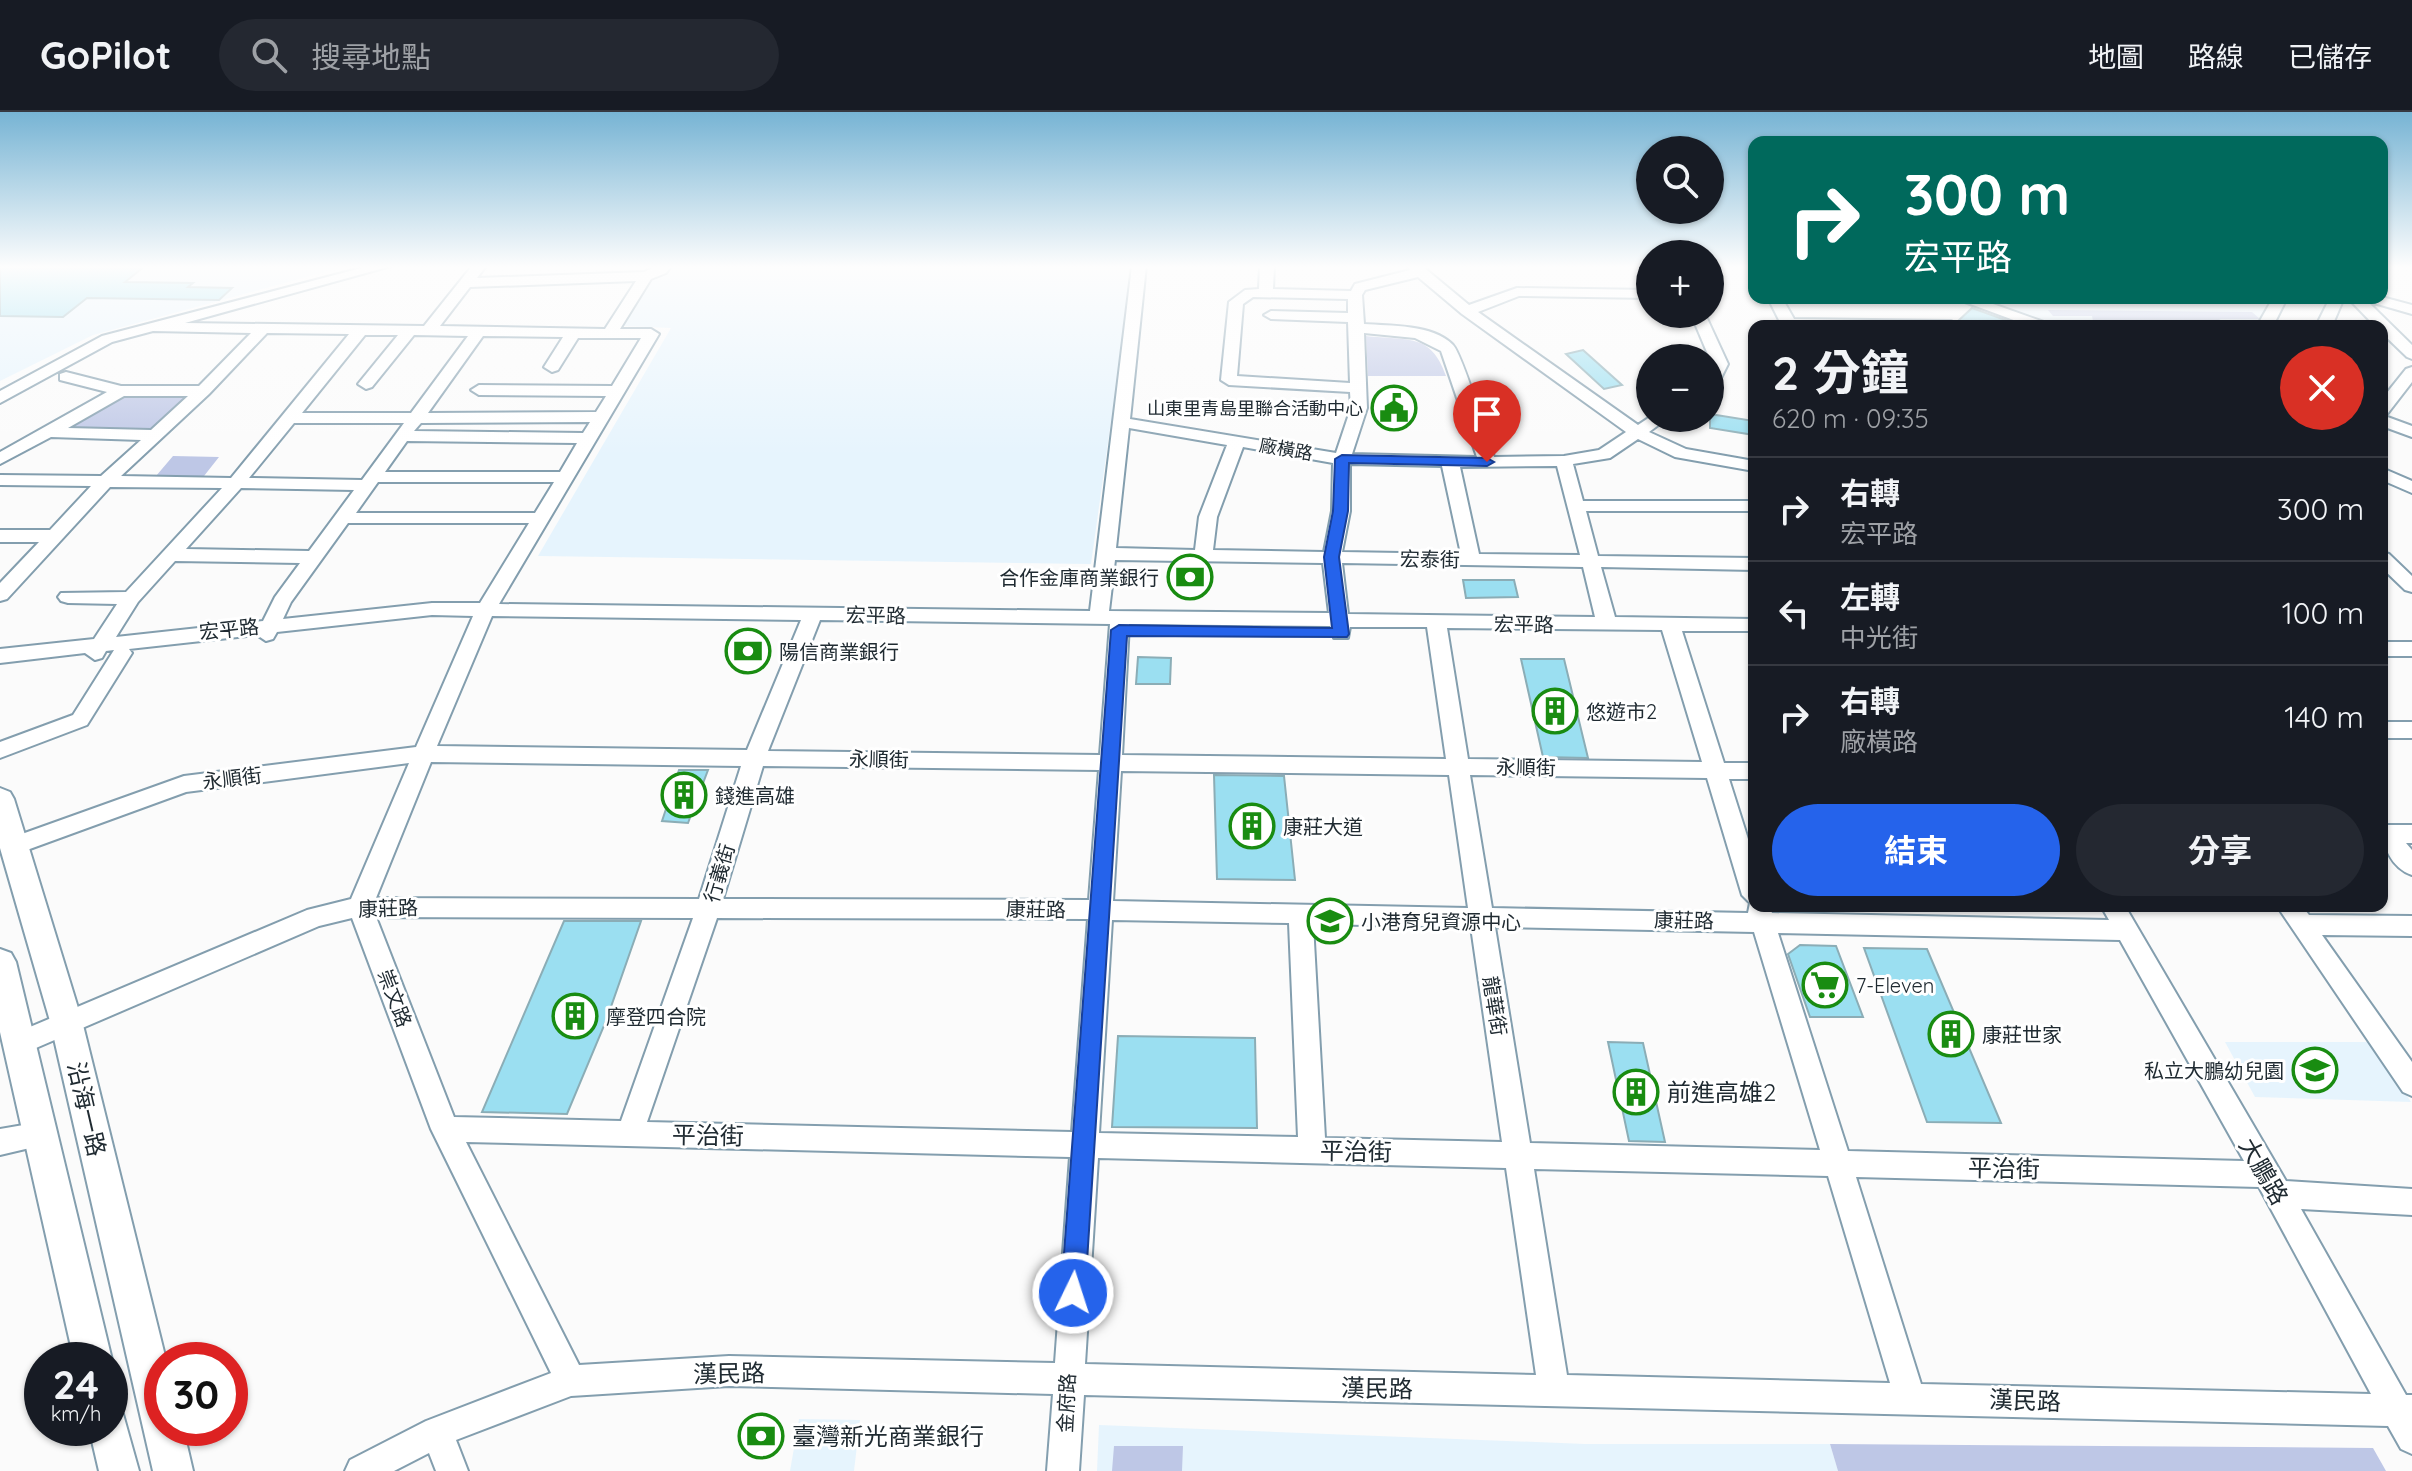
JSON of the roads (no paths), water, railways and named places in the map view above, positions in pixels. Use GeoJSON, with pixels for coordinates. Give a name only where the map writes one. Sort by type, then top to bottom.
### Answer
{"type":"FeatureCollection","features":[{"type":"Feature","properties":{"kind":"main road","name":"沿海一路"},"geometry":{"type":"LineString","coordinates":[[0,799],[66,1021],[144,1347]]}},
{"type":"Feature","properties":{"kind":"main road"},"geometry":{"type":"LineString","coordinates":[[0,962],[89,1342]]}},
{"type":"Feature","properties":{"kind":"main road"},"geometry":{"type":"LineString","coordinates":[[113,1446],[119,1471]]}},
{"type":"Feature","properties":{"kind":"main road","name":"沿海一路"},"geometry":{"type":"LineString","coordinates":[[167,1446],[173,1471]]}},
{"type":"Feature","properties":{"kind":"street"},"geometry":{"type":"LineString","coordinates":[[0,398],[107,339],[145,329]]}},
{"type":"Feature","properties":{"kind":"street"},"geometry":{"type":"LineString","coordinates":[[0,413],[150,329]]}},
{"type":"Feature","properties":{"kind":"street"},"geometry":{"type":"LineString","coordinates":[[0,595],[108,479],[203,391],[263,329]]}},
{"type":"Feature","properties":{"kind":"street"},"geometry":{"type":"LineString","coordinates":[[304,329],[651,334],[482,616],[360,907]]}},
{"type":"Feature","properties":{"kind":"street","name":"金府路"},"geometry":{"type":"LineString","coordinates":[[1063,1471],[1110,763],[1113,622],[1106,554],[1132,329]]}},
{"type":"Feature","properties":{"kind":"street"},"geometry":{"type":"LineString","coordinates":[[1234,329],[1229,380],[1358,388]]}},
{"type":"Feature","properties":{"kind":"street"},"geometry":{"type":"LineString","coordinates":[[1341,627],[1332,557],[1341,511],[1342,459],[1359,408],[1354,329]]}},
{"type":"Feature","properties":{"kind":"street"},"geometry":{"type":"LineString","coordinates":[[1386,329],[1438,340],[1448,349],[1487,462]]}},
{"type":"Feature","properties":{"kind":"street"},"geometry":{"type":"LineString","coordinates":[[1493,329],[1638,433],[1681,453],[1748,465]]}},
{"type":"Feature","properties":{"kind":"street"},"geometry":{"type":"LineString","coordinates":[[97,650],[131,598],[236,483],[361,330]]}},
{"type":"Feature","properties":{"kind":"street"},"geometry":{"type":"LineString","coordinates":[[366,384],[410,330]]}},
{"type":"Feature","properties":{"kind":"street"},"geometry":{"type":"LineString","coordinates":[[2388,330],[2412,354]]}},
{"type":"Feature","properties":{"kind":"street"},"geometry":{"type":"LineString","coordinates":[[267,631],[282,601],[479,331]]}},
{"type":"Feature","properties":{"kind":"street"},"geometry":{"type":"LineString","coordinates":[[552,367],[574,332]]}},
{"type":"Feature","properties":{"kind":"street"},"geometry":{"type":"LineString","coordinates":[[66,377],[121,391],[203,391]]}},
{"type":"Feature","properties":{"kind":"street"},"geometry":{"type":"LineString","coordinates":[[2388,379],[2409,382]]}},
{"type":"Feature","properties":{"kind":"street"},"geometry":{"type":"LineString","coordinates":[[2388,404],[2409,382]]}},
{"type":"Feature","properties":{"kind":"street"},"geometry":{"type":"LineString","coordinates":[[479,390],[617,391]]}},
{"type":"Feature","properties":{"kind":"street"},"geometry":{"type":"LineString","coordinates":[[0,459],[121,391]]}},
{"type":"Feature","properties":{"kind":"street"},"geometry":{"type":"LineString","coordinates":[[289,418],[602,417]]}},
{"type":"Feature","properties":{"kind":"street","name":"廠橫路"},"geometry":{"type":"LineString","coordinates":[[1121,422],[1342,459],[1450,462],[1564,461],[1604,454],[1638,433]]}},
{"type":"Feature","properties":{"kind":"street"},"geometry":{"type":"LineString","coordinates":[[2388,422],[2412,432]]}},
{"type":"Feature","properties":{"kind":"street"},"geometry":{"type":"LineString","coordinates":[[48,432],[156,435]]}},
{"type":"Feature","properties":{"kind":"street"},"geometry":{"type":"LineString","coordinates":[[403,436],[590,438]]}},
{"type":"Feature","properties":{"kind":"street"},"geometry":{"type":"LineString","coordinates":[[1203,555],[1208,517],[1237,440]]}},
{"type":"Feature","properties":{"kind":"street"},"geometry":{"type":"LineString","coordinates":[[1564,461],[1607,624]]}},
{"type":"Feature","properties":{"kind":"street"},"geometry":{"type":"LineString","coordinates":[[1450,462],[1471,559]]}},
{"type":"Feature","properties":{"kind":"street"},"geometry":{"type":"LineString","coordinates":[[2388,476],[2412,488]]}},
{"type":"Feature","properties":{"kind":"street"},"geometry":{"type":"LineString","coordinates":[[0,480],[236,483],[566,477]]}},
{"type":"Feature","properties":{"kind":"street"},"geometry":{"type":"LineString","coordinates":[[1576,506],[1748,506]]}},
{"type":"Feature","properties":{"kind":"street"},"geometry":{"type":"LineString","coordinates":[[344,518],[542,518]]}},
{"type":"Feature","properties":{"kind":"street"},"geometry":{"type":"LineString","coordinates":[[0,536],[56,536]]}},
{"type":"Feature","properties":{"kind":"street","name":"宏泰街"},"geometry":{"type":"LineString","coordinates":[[1106,554],[1748,564]]}},
{"type":"Feature","properties":{"kind":"street"},"geometry":{"type":"LineString","coordinates":[[170,555],[314,557]]}},
{"type":"Feature","properties":{"kind":"street"},"geometry":{"type":"LineString","coordinates":[[2388,566],[2412,586]]}},
{"type":"Feature","properties":{"kind":"street"},"geometry":{"type":"LineString","coordinates":[[68,597],[131,598]]}},
{"type":"Feature","properties":{"kind":"street","name":"宏平路"},"geometry":{"type":"LineString","coordinates":[[0,656],[97,650],[267,631],[482,616],[1113,622],[1437,629],[1672,630],[1748,625]]}},
{"type":"Feature","properties":{"kind":"street","name":"行義街"},"geometry":{"type":"LineString","coordinates":[[630,1133],[709,906],[755,757],[811,620]]}},
{"type":"Feature","properties":{"kind":"street","name":"宏平路"},"geometry":{"type":"LineString","coordinates":[[1437,629],[1607,624],[1748,636]]}},
{"type":"Feature","properties":{"kind":"street","name":"龍華街"},"geometry":{"type":"LineString","coordinates":[[1437,629],[1554,1390]]}},
{"type":"Feature","properties":{"kind":"street"},"geometry":{"type":"LineString","coordinates":[[1672,630],[1748,876]]}},
{"type":"Feature","properties":{"kind":"street","name":"宏平路"},"geometry":{"type":"LineString","coordinates":[[0,668],[97,650],[122,653],[267,631]]}},
{"type":"Feature","properties":{"kind":"street"},"geometry":{"type":"LineString","coordinates":[[2388,636],[2412,636]]}},
{"type":"Feature","properties":{"kind":"street"},"geometry":{"type":"LineString","coordinates":[[2388,649],[2412,649]]}},
{"type":"Feature","properties":{"kind":"street"},"geometry":{"type":"LineString","coordinates":[[0,750],[80,720],[122,653]]}},
{"type":"Feature","properties":{"kind":"street"},"geometry":{"type":"LineString","coordinates":[[2388,730],[2412,730]]}},
{"type":"Feature","properties":{"kind":"street","name":"永順街"},"geometry":{"type":"LineString","coordinates":[[16,845],[184,784],[422,754],[1748,771]]}},
{"type":"Feature","properties":{"kind":"street"},"geometry":{"type":"LineString","coordinates":[[2388,834],[2412,834]]}},
{"type":"Feature","properties":{"kind":"street"},"geometry":{"type":"LineString","coordinates":[[2388,839],[2412,866]]}},
{"type":"Feature","properties":{"kind":"street","name":"康莊路"},"geometry":{"type":"LineString","coordinates":[[20,1043],[315,917],[360,907],[709,906],[1481,916],[1760,914],[2127,930]]}},
{"type":"Feature","properties":{"kind":"street","name":"崇文路"},"geometry":{"type":"LineString","coordinates":[[360,907],[445,1129],[571,1381]]}},
{"type":"Feature","properties":{"kind":"street"},"geometry":{"type":"LineString","coordinates":[[1300,912],[1312,1150]]}},
{"type":"Feature","properties":{"kind":"street","name":"大鵬路"},"geometry":{"type":"LineString","coordinates":[[2116,912],[2407,1420]]}},
{"type":"Feature","properties":{"kind":"street"},"geometry":{"type":"LineString","coordinates":[[1760,914],[1910,1397]]}},
{"type":"Feature","properties":{"kind":"street"},"geometry":{"type":"LineString","coordinates":[[2295,915],[2412,926]]}},
{"type":"Feature","properties":{"kind":"street"},"geometry":{"type":"LineString","coordinates":[[2295,915],[2402,1055],[2412,1084]]}},
{"type":"Feature","properties":{"kind":"street","name":"平治街"},"geometry":{"type":"LineString","coordinates":[[445,1129],[1838,1163],[2272,1184],[2412,1202]]}},
{"type":"Feature","properties":{"kind":"street"},"geometry":{"type":"LineString","coordinates":[[0,1142],[41,1134]]}},
{"type":"Feature","properties":{"kind":"street","name":"漢民路"},"geometry":{"type":"LineString","coordinates":[[361,1471],[437,1432],[571,1381],[729,1371],[1067,1381],[1910,1397],[2407,1420]]}},
{"type":"Feature","properties":{"kind":"street"},"geometry":{"type":"LineString","coordinates":[[437,1432],[452,1471]]}},
{"type":"Feature","properties":{"kind":"place","name":"山東里青島里聯合活動中心"},"geometry":{"type":"Point","coordinates":[1394,408]}},
{"type":"Feature","properties":{"kind":"place","name":"合作金庫商業銀行"},"geometry":{"type":"Point","coordinates":[1190,577]}},
{"type":"Feature","properties":{"kind":"place","name":"陽信商業銀行"},"geometry":{"type":"Point","coordinates":[748,651]}},
{"type":"Feature","properties":{"kind":"place","name":"悠遊市2"},"geometry":{"type":"Point","coordinates":[1555,711]}},
{"type":"Feature","properties":{"kind":"place","name":"錢進高雄"},"geometry":{"type":"Point","coordinates":[684,795]}},
{"type":"Feature","properties":{"kind":"place","name":"康莊大道"},"geometry":{"type":"Point","coordinates":[1252,826]}},
{"type":"Feature","properties":{"kind":"place","name":"小港育兒資源中心"},"geometry":{"type":"Point","coordinates":[1330,921]}},
{"type":"Feature","properties":{"kind":"place","name":"7-Eleven"},"geometry":{"type":"Point","coordinates":[1825,985]}},
{"type":"Feature","properties":{"kind":"place","name":"摩登四合院"},"geometry":{"type":"Point","coordinates":[575,1016]}},
{"type":"Feature","properties":{"kind":"place","name":"康莊世家"},"geometry":{"type":"Point","coordinates":[1951,1034]}},
{"type":"Feature","properties":{"kind":"place","name":"私立大鵬幼兒園"},"geometry":{"type":"Point","coordinates":[2315,1070]}},
{"type":"Feature","properties":{"kind":"place","name":"前進高雄2"},"geometry":{"type":"Point","coordinates":[1636,1092]}},
{"type":"Feature","properties":{"kind":"place","name":"臺灣新光商業銀行"},"geometry":{"type":"Point","coordinates":[761,1436]}}]}
